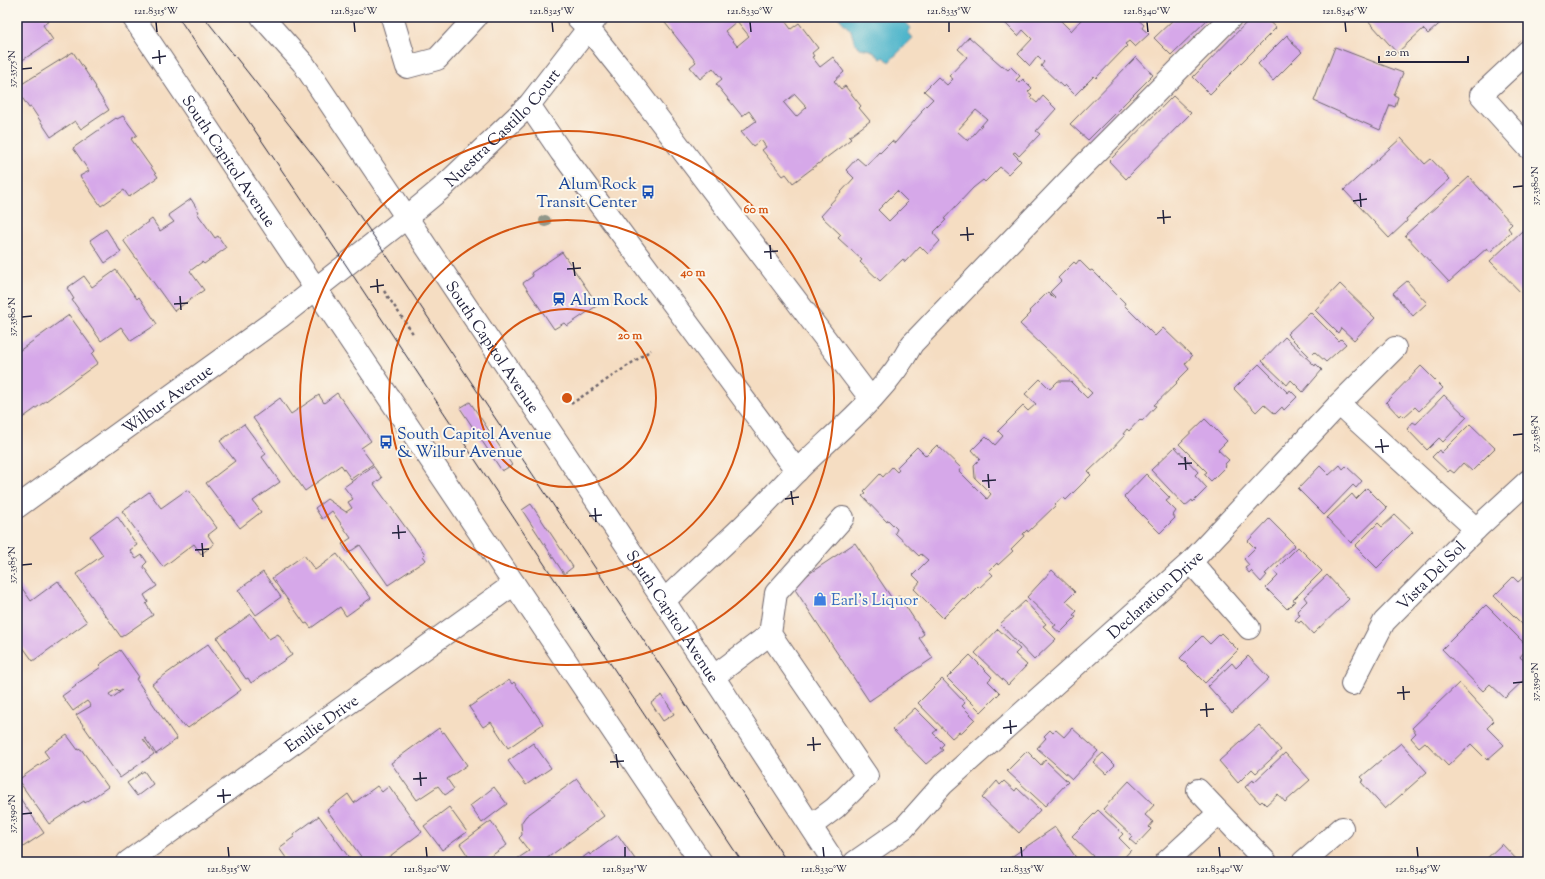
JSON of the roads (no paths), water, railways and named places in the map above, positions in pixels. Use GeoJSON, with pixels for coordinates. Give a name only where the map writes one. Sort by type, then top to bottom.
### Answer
{"type":"FeatureCollection","features":[{"type":"Feature","properties":{"kind":"street","name":"South Capitol Avenue"},"geometry":{"type":"LineString","coordinates":[[133,17],[701,862]]}},
{"type":"Feature","properties":{"kind":"street","name":"South Capitol Avenue"},"geometry":{"type":"LineString","coordinates":[[262,17],[303,63],[664,601],[834,862]]}},
{"type":"Feature","properties":{"kind":"street"},"geometry":{"type":"LineString","coordinates":[[392,17],[407,68],[437,59],[476,17]]}},
{"type":"Feature","properties":{"kind":"street"},"geometry":{"type":"LineString","coordinates":[[664,601],[695,570],[739,531],[797,471],[871,399],[903,361],[912,344],[1072,178],[1231,17]]}},
{"type":"Feature","properties":{"kind":"street","name":"Nuestra Castillo Court"},"geometry":{"type":"LineString","coordinates":[[316,289],[442,188],[529,105],[587,21]]}},
{"type":"Feature","properties":{"kind":"street"},"geometry":{"type":"LineString","coordinates":[[587,21],[623,72],[871,399]]}},
{"type":"Feature","properties":{"kind":"street"},"geometry":{"type":"LineString","coordinates":[[1528,51],[1481,95],[1528,147]]}},
{"type":"Feature","properties":{"kind":"street"},"geometry":{"type":"LineString","coordinates":[[529,105],[561,152],[797,471]]}},
{"type":"Feature","properties":{"kind":"street","name":"Wilbur Avenue"},"geometry":{"type":"LineString","coordinates":[[17,507],[280,317],[316,289]]}},
{"type":"Feature","properties":{"kind":"street","name":"Declaration Drive"},"geometry":{"type":"LineString","coordinates":[[855,862],[904,828],[943,784],[1191,562],[1339,404],[1395,348]]}},
{"type":"Feature","properties":{"kind":"street"},"geometry":{"type":"LineString","coordinates":[[1339,404],[1476,530]]}},
{"type":"Feature","properties":{"kind":"street","name":"Vista Del Sol"},"geometry":{"type":"LineString","coordinates":[[1352,684],[1384,622],[1528,480]]}},
{"type":"Feature","properties":{"kind":"street"},"geometry":{"type":"LineString","coordinates":[[811,826],[836,808],[867,776],[770,634],[776,593],[843,518]]}},
{"type":"Feature","properties":{"kind":"street"},"geometry":{"type":"LineString","coordinates":[[1191,562],[1249,628]]}},
{"type":"Feature","properties":{"kind":"street","name":"Emilie Drive"},"geometry":{"type":"LineString","coordinates":[[128,862],[514,584]]}},
{"type":"Feature","properties":{"kind":"street"},"geometry":{"type":"LineString","coordinates":[[714,677],[770,634]]}},
{"type":"Feature","properties":{"kind":"street"},"geometry":{"type":"LineString","coordinates":[[1198,790],[1266,862]]}},
{"type":"Feature","properties":{"kind":"street"},"geometry":{"type":"LineString","coordinates":[[1166,862],[1219,812]]}},
{"type":"Feature","properties":{"kind":"street"},"geometry":{"type":"LineString","coordinates":[[1303,862],[1342,828]]}},
{"type":"Feature","properties":{"kind":"water"},"geometry":{"type":"Polygon","coordinates":[[[838,17],[901,17],[911,28],[908,32],[913,38],[889,62],[884,57],[881,59],[871,50],[860,48],[854,41],[851,31],[838,17]]]}},
{"type":"Feature","properties":{"kind":"tram line"},"geometry":{"type":"LineString","coordinates":[[178,17],[346,265],[742,862]]}},
{"type":"Feature","properties":{"kind":"tram line"},"geometry":{"type":"LineString","coordinates":[[204,17],[347,198],[377,241],[668,677],[787,862]]}},
{"type":"Feature","properties":{"kind":"place","name":"Alum Rock Transit Center"},"geometry":{"type":"Point","coordinates":[648,192]}},
{"type":"Feature","properties":{"kind":"place","name":"Alum Rock"},"geometry":{"type":"Point","coordinates":[559,299]}},
{"type":"Feature","properties":{"kind":"place","name":"South Capitol Avenue & Wilbur Avenue"},"geometry":{"type":"Point","coordinates":[386,442]}},
{"type":"Feature","properties":{"kind":"place","name":"Earl's Liquor"},"geometry":{"type":"Point","coordinates":[820,599]}}]}
